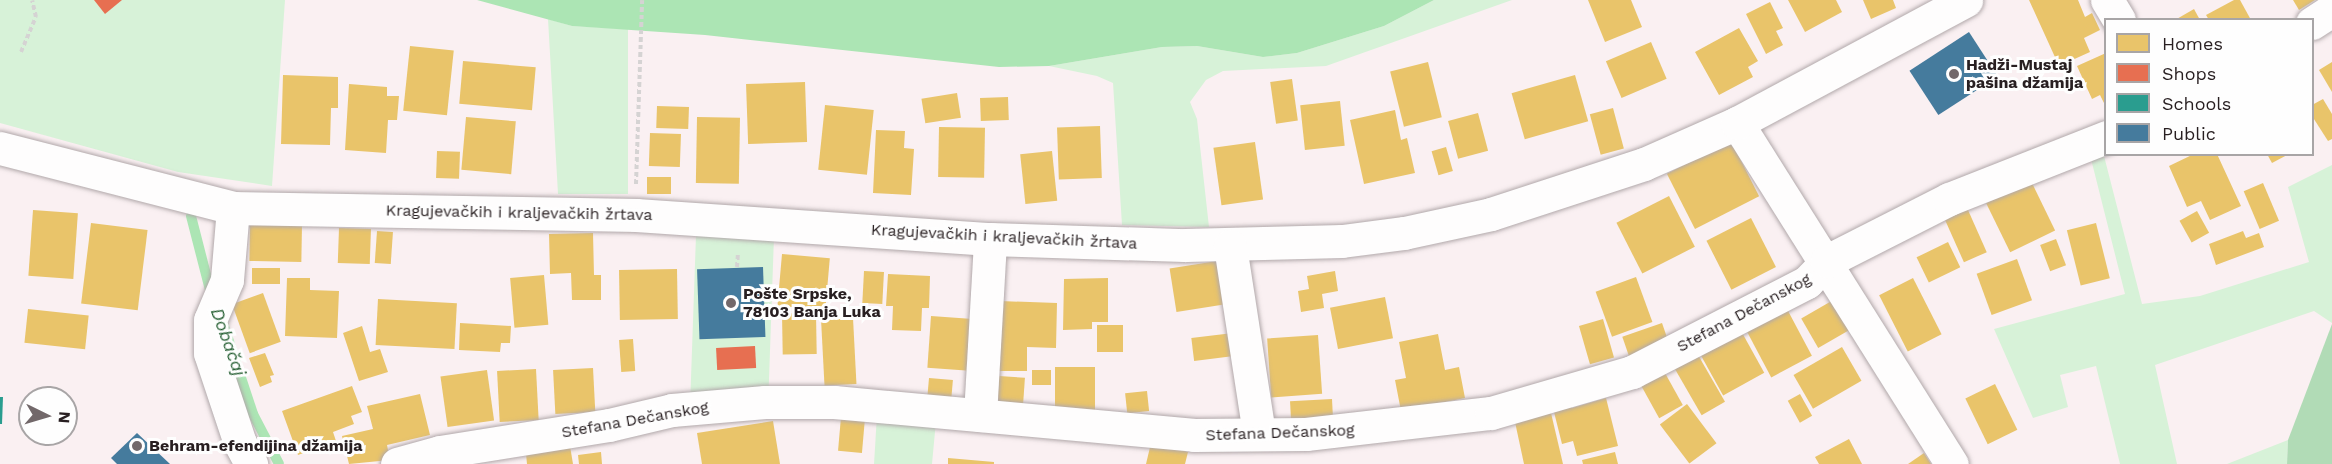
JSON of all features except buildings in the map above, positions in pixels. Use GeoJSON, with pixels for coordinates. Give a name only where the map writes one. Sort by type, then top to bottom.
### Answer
{"type":"FeatureCollection","features":[{"type":"Feature","properties":{"kind":"street","name":"Kragujevačkih i kraljevačkih žrtava"},"geometry":{"type":"LineString","coordinates":[[0,148],[232,208],[636,215],[990,239],[1230,246],[1371,239],[1491,214],[1644,164],[1737,123],[1966,0]]}},
{"type":"Feature","properties":{"kind":"street"},"geometry":{"type":"LineString","coordinates":[[2107,0],[2118,18]]}},
{"type":"Feature","properties":{"kind":"street"},"geometry":{"type":"LineString","coordinates":[[2314,21],[2332,10]]}},
{"type":"Feature","properties":{"kind":"street"},"geometry":{"type":"LineString","coordinates":[[1737,123],[1827,261],[1952,464]]}},
{"type":"Feature","properties":{"kind":"street","name":"Stefana Dečanskog"},"geometry":{"type":"LineString","coordinates":[[398,464],[440,452],[698,406],[796,401],[980,415],[1165,434],[1306,434],[1431,422],[1491,413],[1632,372],[1807,282],[1827,261],[1959,195],[2104,138]]}},
{"type":"Feature","properties":{"kind":"street"},"geometry":{"type":"LineString","coordinates":[[232,208],[227,280],[217,307],[210,353],[240,443],[251,464]]}},
{"type":"Feature","properties":{"kind":"street"},"geometry":{"type":"LineString","coordinates":[[980,415],[990,239]]}},
{"type":"Feature","properties":{"kind":"street"},"geometry":{"type":"LineString","coordinates":[[1230,246],[1259,433]]}},
{"type":"Feature","properties":{"kind":"path"},"geometry":{"type":"LineString","coordinates":[[21,51],[36,17],[32,0]]}},
{"type":"Feature","properties":{"kind":"path"},"geometry":{"type":"LineString","coordinates":[[636,215],[642,0]]}},
{"type":"Feature","properties":{"kind":"shaded area"},"geometry":{"type":"Polygon","coordinates":[[[0,0],[285,0],[272,186],[178,172],[0,123],[0,0]]]}},
{"type":"Feature","properties":{"kind":"shaded area"},"geometry":{"type":"Polygon","coordinates":[[[477,0],[1434,0],[1384,26],[1297,53],[1263,57],[1197,46],[1162,47],[1049,66],[999,67],[705,35],[572,26],[477,0]]]}},
{"type":"Feature","properties":{"kind":"shaded area"},"geometry":{"type":"Polygon","coordinates":[[[1434,0],[1512,0],[1326,66],[1223,71],[1206,80],[1190,102],[1197,119],[1209,227],[1122,225],[1113,83],[1097,76],[1049,66],[1162,47],[1197,46],[1263,57],[1297,53],[1384,26],[1434,0]]]}},
{"type":"Feature","properties":{"kind":"shaded area"},"geometry":{"type":"Polygon","coordinates":[[[548,19],[572,26],[628,29],[628,194],[558,194],[548,19]]]}},
{"type":"Feature","properties":{"kind":"shaded area"},"geometry":{"type":"Polygon","coordinates":[[[2103,152],[2142,304],[2200,296],[2309,262],[2288,187],[2332,165],[2332,323],[2314,311],[2155,365],[2177,464],[2120,464],[2096,366],[2060,375],[2068,407],[2033,418],[1994,329],[2125,294],[2090,155],[2103,152]]]}},
{"type":"Feature","properties":{"kind":"shaded area"},"geometry":{"type":"Polygon","coordinates":[[[696,235],[774,238],[768,398],[690,395],[696,235]]]}},
{"type":"Feature","properties":{"kind":"shaded area"},"geometry":{"type":"Polygon","coordinates":[[[2332,324],[2332,464],[2287,464],[2288,440],[2332,324]]]}},
{"type":"Feature","properties":{"kind":"shaded area"},"geometry":{"type":"Polygon","coordinates":[[[877,415],[936,421],[932,464],[874,464],[877,415]]]}},
{"type":"Feature","properties":{"kind":"shaded area"},"geometry":{"type":"Polygon","coordinates":[[[2288,440],[2287,464],[2227,464],[2288,440]]]}},
{"type":"Feature","properties":{"kind":"waterway","name":"Dobačaj"},"geometry":{"type":"LineString","coordinates":[[191,216],[212,298]]}},
{"type":"Feature","properties":{"kind":"waterway","name":"Dobačaj"},"geometry":{"type":"LineString","coordinates":[[222,320],[253,414],[279,464]]}},
{"type":"Feature","properties":{"kind":"place","name":"Hadži-Mustaj pašina džamija"},"geometry":{"type":"Point","coordinates":[1954,74]}},
{"type":"Feature","properties":{"kind":"place","name":"Pošte Srpske, 78103 Banja Luka"},"geometry":{"type":"Point","coordinates":[731,303]}},
{"type":"Feature","properties":{"kind":"place","name":"Behram-efendijina džamija"},"geometry":{"type":"Point","coordinates":[137,446]}}]}
